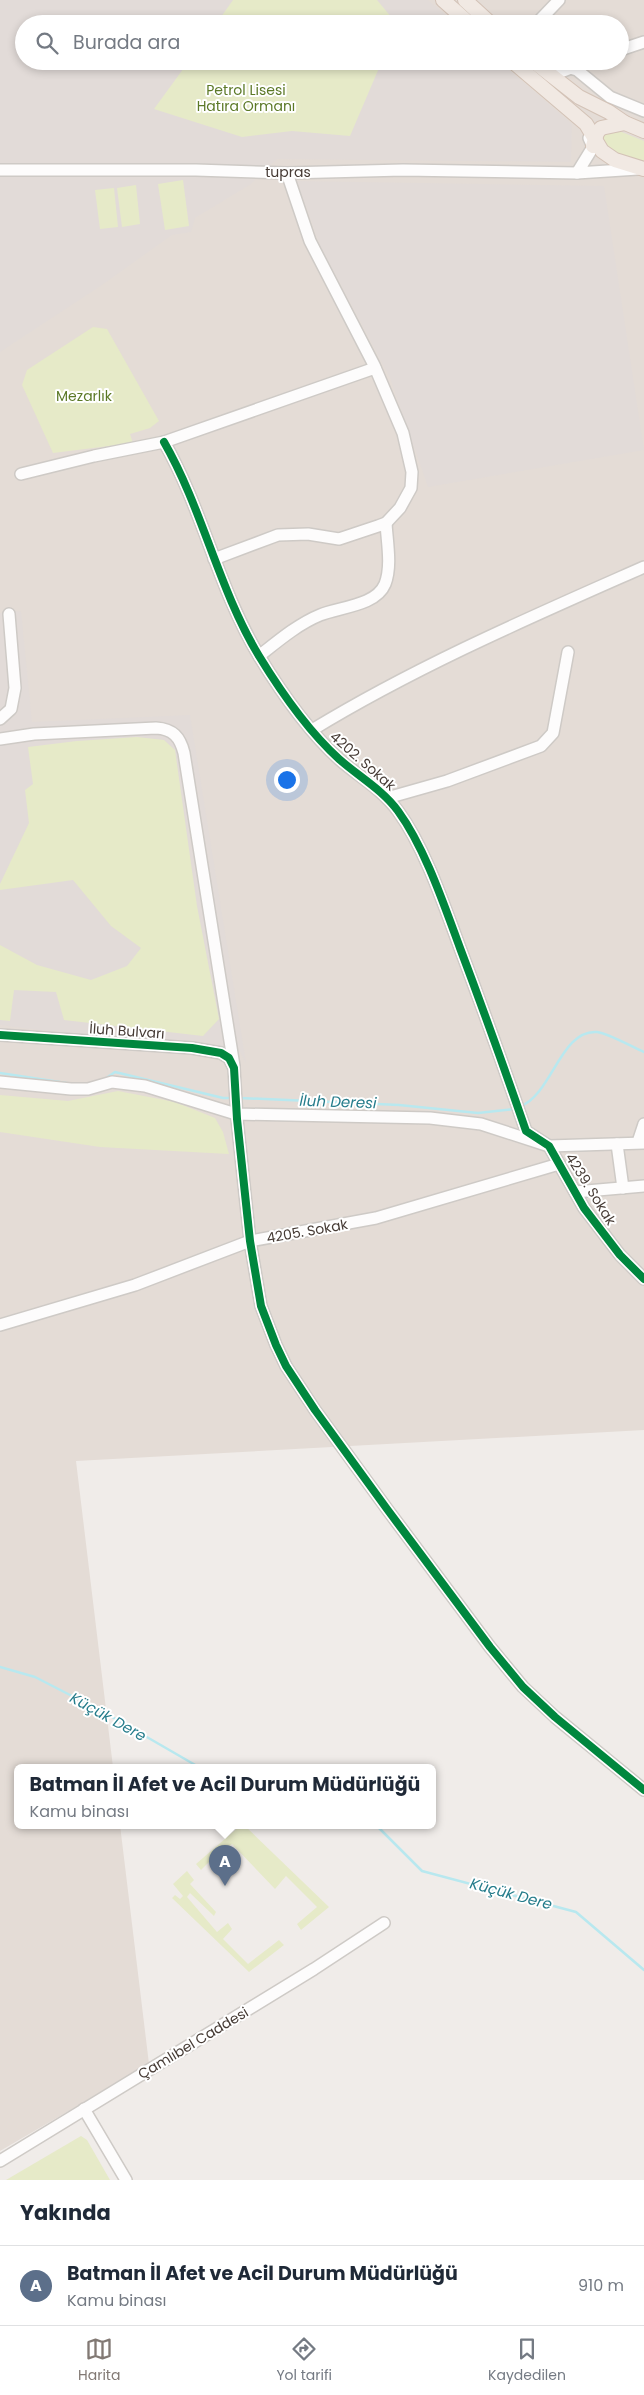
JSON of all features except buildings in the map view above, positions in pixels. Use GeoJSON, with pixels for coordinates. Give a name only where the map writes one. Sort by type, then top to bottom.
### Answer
{"type":"FeatureCollection","features":[{"type":"Feature","properties":{"kind":"main road"},"geometry":{"type":"LineString","coordinates":[[443,0],[460,15]]}},
{"type":"Feature","properties":{"kind":"main road"},"geometry":{"type":"LineString","coordinates":[[465,0],[481,15]]}},
{"type":"Feature","properties":{"kind":"main road"},"geometry":{"type":"LineString","coordinates":[[523,70],[586,124],[594,145],[615,160],[642,168]]}},
{"type":"Feature","properties":{"kind":"main road"},"geometry":{"type":"LineString","coordinates":[[544,70],[579,97],[609,112],[625,123],[644,131]]}},
{"type":"Feature","properties":{"kind":"main road"},"geometry":{"type":"LineString","coordinates":[[594,145],[597,133],[601,128],[625,123]]}},
{"type":"Feature","properties":{"kind":"street"},"geometry":{"type":"LineString","coordinates":[[545,15],[559,0]]}},
{"type":"Feature","properties":{"kind":"street"},"geometry":{"type":"LineString","coordinates":[[629,47],[644,42]]}},
{"type":"Feature","properties":{"kind":"street"},"geometry":{"type":"LineString","coordinates":[[551,76],[565,70]]}},
{"type":"Feature","properties":{"kind":"street"},"geometry":{"type":"LineString","coordinates":[[577,70],[610,96],[644,111]]}},
{"type":"Feature","properties":{"kind":"street"},"geometry":{"type":"LineString","coordinates":[[577,173],[594,145]]}},
{"type":"Feature","properties":{"kind":"street","name":"tupras"},"geometry":{"type":"LineString","coordinates":[[0,170],[287,173],[403,170],[577,173],[642,168]]}},
{"type":"Feature","properties":{"kind":"street"},"geometry":{"type":"LineString","coordinates":[[214,558],[278,536],[308,534],[339,539],[386,523],[407,498],[411,488],[412,472],[403,432],[375,368],[310,240],[287,173]]}},
{"type":"Feature","properties":{"kind":"street"},"geometry":{"type":"LineString","coordinates":[[21,474],[94,456],[164,442],[375,368]]}},
{"type":"Feature","properties":{"kind":"street","name":"4202. Sokak"},"geometry":{"type":"LineString","coordinates":[[164,442],[179,468],[230,600],[259,656],[312,730],[338,759],[387,798],[398,811],[413,836],[443,900],[518,1108]]}},
{"type":"Feature","properties":{"kind":"street"},"geometry":{"type":"LineString","coordinates":[[259,656],[294,630],[318,616],[363,602],[377,595],[384,586],[388,572],[386,523]]}},
{"type":"Feature","properties":{"kind":"street"},"geometry":{"type":"LineString","coordinates":[[312,730],[359,701],[470,645],[644,567]]}},
{"type":"Feature","properties":{"kind":"street"},"geometry":{"type":"LineString","coordinates":[[0,719],[11,709],[15,688],[9,614]]}},
{"type":"Feature","properties":{"kind":"street"},"geometry":{"type":"LineString","coordinates":[[387,798],[447,781],[541,746],[553,733],[568,652]]}},
{"type":"Feature","properties":{"kind":"street"},"geometry":{"type":"LineString","coordinates":[[0,739],[34,734],[156,728],[168,729],[177,736],[184,753],[235,1073],[236,1112],[250,1241],[261,1306],[286,1366],[315,1410],[490,1647],[523,1687],[555,1717],[644,1790]]}},
{"type":"Feature","properties":{"kind":"street","name":"İluh Bulvarı"},"geometry":{"type":"LineString","coordinates":[[0,1035],[210,1050],[229,1058],[235,1073]]}},
{"type":"Feature","properties":{"kind":"street"},"geometry":{"type":"LineString","coordinates":[[0,1082],[71,1089],[88,1089],[112,1082],[145,1086],[236,1112],[430,1118],[481,1124],[549,1146],[641,1143],[644,1124]]}},
{"type":"Feature","properties":{"kind":"street","name":"4239. Sokak"},"geometry":{"type":"LineString","coordinates":[[518,1108],[526,1131],[549,1146],[584,1208],[620,1255],[644,1279]]}},
{"type":"Feature","properties":{"kind":"street"},"geometry":{"type":"LineString","coordinates":[[617,1144],[623,1188]]}},
{"type":"Feature","properties":{"kind":"street","name":"4205. Sokak"},"geometry":{"type":"LineString","coordinates":[[0,1324],[136,1286],[250,1241],[376,1218],[559,1164]]}},
{"type":"Feature","properties":{"kind":"street"},"geometry":{"type":"LineString","coordinates":[[575,1192],[644,1186]]}},
{"type":"Feature","properties":{"kind":"street","name":"Çamlıbel Caddesi"},"geometry":{"type":"LineString","coordinates":[[0,2162],[314,1970],[384,1923]]}},
{"type":"Feature","properties":{"kind":"street"},"geometry":{"type":"LineString","coordinates":[[84,2110],[126,2180]]}},
{"type":"Feature","properties":{"kind":"shaded area"},"geometry":{"type":"Polygon","coordinates":[[[0,0],[644,0],[644,1430],[76,1461],[113,1764],[14,1764],[14,1829],[120,1829],[149,2064],[0,2151],[0,0]]]}},
{"type":"Feature","properties":{"kind":"shaded area"},"geometry":{"type":"Polygon","coordinates":[[[0,0],[428,0],[446,15],[15,15],[15,70],[509,70],[572,124],[571,162],[277,159],[251,184],[195,218],[191,232],[172,235],[102,285],[0,352],[0,0]]]}},
{"type":"Feature","properties":{"kind":"shaded area"},"geometry":{"type":"Polygon","coordinates":[[[297,181],[604,186],[644,450],[428,487],[390,378],[320,245],[297,181]]]}},
{"type":"Feature","properties":{"kind":"shaded area"},"geometry":{"type":"Polygon","coordinates":[[[21,611],[32,722],[190,715],[246,1063],[239,1050],[204,1044],[84,1036],[0,1025],[0,613],[21,611]]]}},
{"type":"Feature","properties":{"kind":"green space"},"geometry":{"type":"Polygon","coordinates":[[[233,0],[377,0],[390,15],[222,15],[233,0]]]}},
{"type":"Feature","properties":{"kind":"green space","name":"Petrol Lisesi Hatıra Ormanı"},"geometry":{"type":"Polygon","coordinates":[[[182,70],[378,70],[350,136],[292,131],[242,137],[154,109],[182,70]]]}},
{"type":"Feature","properties":{"kind":"green space"},"geometry":{"type":"Polygon","coordinates":[[[614,129],[644,141],[644,161],[638,162],[627,159],[603,144],[603,133],[614,129]]]}},
{"type":"Feature","properties":{"kind":"green space"},"geometry":{"type":"Polygon","coordinates":[[[183,180],[189,226],[165,230],[158,184],[183,180]]]}},
{"type":"Feature","properties":{"kind":"green space"},"geometry":{"type":"Polygon","coordinates":[[[136,185],[140,224],[122,227],[117,188],[136,185]]]}},
{"type":"Feature","properties":{"kind":"green space"},"geometry":{"type":"Polygon","coordinates":[[[114,188],[118,227],[100,229],[95,190],[114,188]]]}},
{"type":"Feature","properties":{"kind":"green space","name":"Mezarlık"},"geometry":{"type":"Polygon","coordinates":[[[93,327],[107,329],[159,421],[150,428],[130,434],[133,443],[53,453],[22,385],[27,370],[93,327]]]}},
{"type":"Feature","properties":{"kind":"green space"},"geometry":{"type":"Polygon","coordinates":[[[137,737],[164,740],[175,750],[197,906],[219,1019],[203,1036],[64,1020],[56,992],[14,990],[10,1021],[0,1020],[0,945],[37,965],[91,980],[127,966],[141,948],[111,926],[73,880],[0,890],[0,884],[29,823],[25,790],[33,784],[28,747],[137,737]]]}},
{"type":"Feature","properties":{"kind":"green space"},"geometry":{"type":"Polygon","coordinates":[[[118,1091],[175,1102],[215,1118],[223,1132],[229,1154],[100,1147],[0,1132],[0,1095],[68,1101],[118,1091]]]}},
{"type":"Feature","properties":{"kind":"green space"},"geometry":{"type":"Polygon","coordinates":[[[236,1829],[248,1829],[329,1907],[301,1930],[297,1924],[317,1907],[286,1876],[275,1889],[232,1844],[223,1852],[221,1850],[201,1870],[196,1864],[236,1829]]]}},
{"type":"Feature","properties":{"kind":"green space"},"geometry":{"type":"Polygon","coordinates":[[[187,1871],[194,1880],[190,1884],[216,1912],[214,1916],[190,1893],[187,1897],[217,1932],[228,1923],[232,1929],[223,1939],[248,1964],[279,1940],[284,1945],[249,1972],[172,1898],[175,1895],[180,1899],[183,1896],[173,1884],[187,1871]]]}},
{"type":"Feature","properties":{"kind":"green space"},"geometry":{"type":"Polygon","coordinates":[[[81,2136],[87,2140],[110,2180],[6,2180],[81,2136]]]}},
{"type":"Feature","properties":{"kind":"waterway","name":"İluh Deresi"},"geometry":{"type":"LineString","coordinates":[[521,1106],[532,1099],[541,1089],[565,1051],[574,1041],[585,1034],[602,1033],[644,1052]]}},
{"type":"Feature","properties":{"kind":"waterway","name":"İluh Deresi"},"geometry":{"type":"LineString","coordinates":[[105,1079],[115,1072],[223,1098],[232,1098]]}},
{"type":"Feature","properties":{"kind":"waterway","name":"İluh Deresi"},"geometry":{"type":"LineString","coordinates":[[0,1073],[66,1083]]}},
{"type":"Feature","properties":{"kind":"waterway","name":"İluh Deresi"},"geometry":{"type":"LineString","coordinates":[[240,1098],[399,1105],[478,1113],[514,1109]]}},
{"type":"Feature","properties":{"kind":"waterway","name":"Küçük Dere"},"geometry":{"type":"LineString","coordinates":[[0,1667],[35,1677],[107,1714],[194,1764]]}},
{"type":"Feature","properties":{"kind":"waterway","name":"Küçük Dere"},"geometry":{"type":"LineString","coordinates":[[380,1829],[422,1871],[576,1912],[644,1970]]}},
{"type":"Feature","properties":{"kind":"cycle path"},"geometry":{"type":"LineString","coordinates":[[164,442],[190,495],[232,603],[267,670],[295,710],[327,748],[392,803],[417,842],[447,914],[526,1131],[549,1146],[584,1208],[620,1255],[644,1279]]}},
{"type":"Feature","properties":{"kind":"cycle path"},"geometry":{"type":"LineString","coordinates":[[0,1035],[192,1048],[221,1053],[229,1058],[234,1068],[237,1119],[250,1241],[261,1306],[286,1366],[315,1410],[387,1509],[490,1647],[523,1687],[555,1717],[644,1790]]}},
{"type":"Feature","properties":{"kind":"place","name":"Batman İl Afet ve Acil Durum Müdürlüğü"},"geometry":{"type":"Point","coordinates":[225,1886]}}]}
